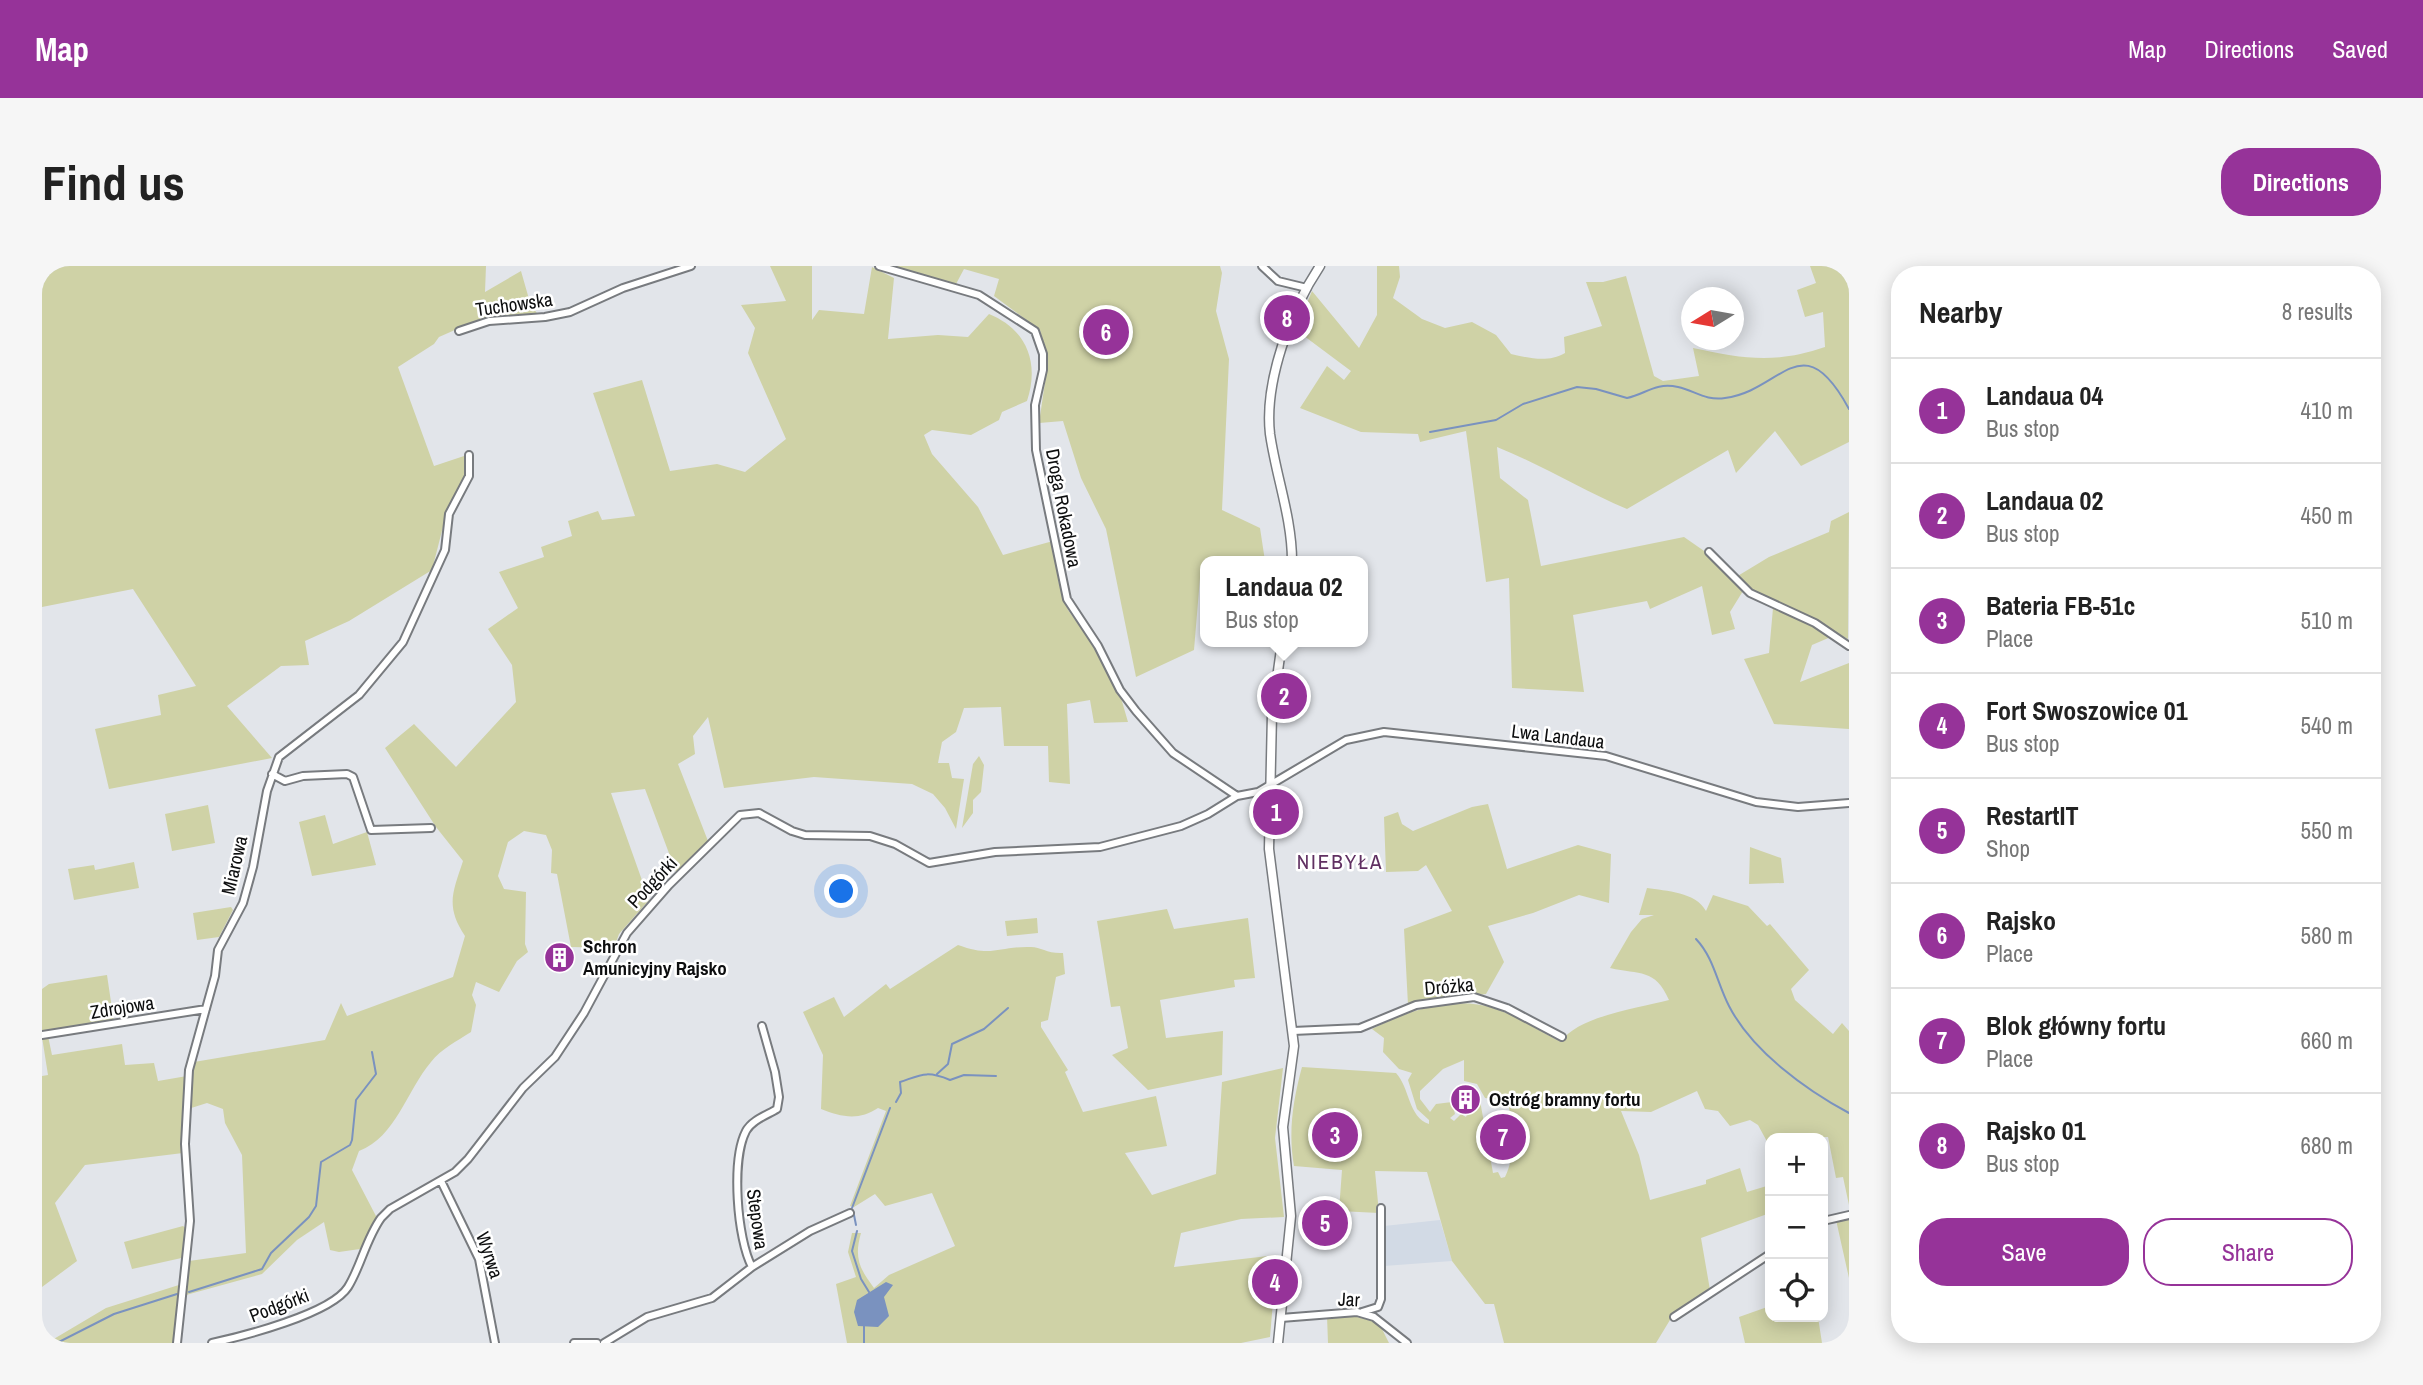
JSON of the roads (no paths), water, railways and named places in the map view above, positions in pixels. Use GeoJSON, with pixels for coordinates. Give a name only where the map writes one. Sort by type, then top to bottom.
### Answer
{"type":"FeatureCollection","features":[{"type":"Feature","properties":{"kind":"street","name":"Tuchowska"},"geometry":{"type":"LineString","coordinates":[[459,331],[489,321],[545,317],[570,312],[623,289],[691,266]]}},
{"type":"Feature","properties":{"kind":"street","name":"Droga Rokadowa"},"geometry":{"type":"LineString","coordinates":[[879,266],[979,295],[1035,331],[1043,354],[1044,370],[1035,405],[1035,450],[1067,599],[1098,646],[1120,690],[1173,753],[1237,796]]}},
{"type":"Feature","properties":{"kind":"street"},"geometry":{"type":"LineString","coordinates":[[1262,266],[1278,281],[1307,288]]}},
{"type":"Feature","properties":{"kind":"street"},"geometry":{"type":"LineString","coordinates":[[1291,556],[1270,432],[1270,399],[1278,360],[1307,288],[1320,266]]}},
{"type":"Feature","properties":{"kind":"street","name":"Miarowa"},"geometry":{"type":"LineString","coordinates":[[177,1343],[190,1221],[185,1144],[189,1070],[206,1009],[218,950],[243,903],[254,867],[272,774],[279,757],[359,695],[402,642],[445,550],[449,514],[469,476],[468,456]]}},
{"type":"Feature","properties":{"kind":"street"},"geometry":{"type":"LineString","coordinates":[[1709,552],[1750,593],[1815,623],[1849,646]]}},
{"type":"Feature","properties":{"kind":"street"},"geometry":{"type":"LineString","coordinates":[[1278,1343],[1291,1216],[1283,1128],[1293,1064],[1293,1031],[1271,884],[1272,714],[1281,647]]}},
{"type":"Feature","properties":{"kind":"street","name":"Lwa Landaua"},"geometry":{"type":"LineString","coordinates":[[1270,785],[1346,740],[1384,732],[1606,756],[1756,802],[1798,807],[1849,803]]}},
{"type":"Feature","properties":{"kind":"street"},"geometry":{"type":"LineString","coordinates":[[272,774],[285,782],[303,776],[347,774],[353,777],[371,830],[431,828]]}},
{"type":"Feature","properties":{"kind":"street","name":"Podgórki"},"geometry":{"type":"LineString","coordinates":[[212,1343],[258,1332],[332,1301],[347,1289],[381,1218],[390,1209],[441,1181],[468,1159],[523,1088],[555,1057],[584,1013],[627,933],[669,885],[740,815],[759,813],[805,835],[870,836],[895,844],[929,863],[995,852],[1100,847],[1181,825],[1208,814],[1237,796],[1258,792],[1270,785]]}},
{"type":"Feature","properties":{"kind":"street","name":"Dróżka"},"geometry":{"type":"LineString","coordinates":[[1293,1031],[1360,1028],[1416,1005],[1475,998],[1507,1008],[1562,1037]]}},
{"type":"Feature","properties":{"kind":"street","name":"Zdrojowa"},"geometry":{"type":"LineString","coordinates":[[42,1035],[206,1009]]}},
{"type":"Feature","properties":{"kind":"street","name":"Stepowa"},"geometry":{"type":"LineString","coordinates":[[752,1267],[736,1194],[745,1133],[751,1124],[777,1109],[779,1097],[762,1026]]}},
{"type":"Feature","properties":{"kind":"street","name":"Wyrwa"},"geometry":{"type":"LineString","coordinates":[[441,1181],[479,1259],[495,1343]]}},
{"type":"Feature","properties":{"kind":"street"},"geometry":{"type":"LineString","coordinates":[[1357,1312],[1369,1312],[1378,1307],[1381,1299],[1381,1208]]}},
{"type":"Feature","properties":{"kind":"street","name":"Stepowa"},"geometry":{"type":"LineString","coordinates":[[604,1343],[647,1317],[712,1298],[752,1267],[810,1231],[850,1213]]}},
{"type":"Feature","properties":{"kind":"street"},"geometry":{"type":"LineString","coordinates":[[1828,1220],[1849,1215]]}},
{"type":"Feature","properties":{"kind":"street"},"geometry":{"type":"LineString","coordinates":[[1674,1317],[1765,1257]]}},
{"type":"Feature","properties":{"kind":"street","name":"Jar"},"geometry":{"type":"LineString","coordinates":[[1281,1318],[1357,1312],[1374,1317],[1407,1343]]}},
{"type":"Feature","properties":{"kind":"street"},"geometry":{"type":"LineString","coordinates":[[574,1343],[597,1343]]}},
{"type":"Feature","properties":{"kind":"water"},"geometry":{"type":"Polygon","coordinates":[[[886,1282],[893,1285],[884,1297],[889,1316],[878,1327],[858,1326],[854,1312],[857,1300],[886,1282]]]}},
{"type":"Feature","properties":{"kind":"waterway"},"geometry":{"type":"LineString","coordinates":[[1430,432],[1496,420],[1523,404],[1577,387],[1596,389],[1627,398],[1657,387],[1670,386],[1706,397],[1725,398],[1745,393],[1791,368],[1804,365],[1818,370],[1833,383],[1849,409]]}},
{"type":"Feature","properties":{"kind":"waterway"},"geometry":{"type":"LineString","coordinates":[[1696,939],[1711,962],[1729,1006],[1751,1038],[1798,1081],[1849,1113]]}},
{"type":"Feature","properties":{"kind":"waterway"},"geometry":{"type":"LineString","coordinates":[[937,1074],[948,1064],[952,1044],[984,1029],[1008,1008]]}},
{"type":"Feature","properties":{"kind":"waterway"},"geometry":{"type":"LineString","coordinates":[[189,1292],[262,1269],[271,1253],[309,1217],[316,1206],[321,1162],[350,1145],[352,1140],[356,1100],[376,1074],[372,1052]]}},
{"type":"Feature","properties":{"kind":"waterway"},"geometry":{"type":"LineString","coordinates":[[896,1102],[901,1093],[900,1082],[919,1076],[929,1074],[950,1080],[964,1075],[996,1076]]}},
{"type":"Feature","properties":{"kind":"waterway"},"geometry":{"type":"LineString","coordinates":[[852,1208],[890,1108]]}},
{"type":"Feature","properties":{"kind":"waterway"},"geometry":{"type":"LineString","coordinates":[[854,1215],[856,1225]]}},
{"type":"Feature","properties":{"kind":"waterway"},"geometry":{"type":"LineString","coordinates":[[857,1231],[852,1251],[861,1279],[869,1292]]}},
{"type":"Feature","properties":{"kind":"waterway"},"geometry":{"type":"LineString","coordinates":[[57,1343],[114,1314],[177,1294]]}},
{"type":"Feature","properties":{"kind":"waterway"},"geometry":{"type":"LineString","coordinates":[[864,1325],[864,1343]]}},
{"type":"Feature","properties":{"kind":"place","name":"Rajsko 01"},"geometry":{"type":"Point","coordinates":[1287,318]}},
{"type":"Feature","properties":{"kind":"place","name":"Rajsko"},"geometry":{"type":"Point","coordinates":[1106,332]}},
{"type":"Feature","properties":{"kind":"place","name":"Landaua 02"},"geometry":{"type":"Point","coordinates":[1284,696]}},
{"type":"Feature","properties":{"kind":"place","name":"Landaua 04"},"geometry":{"type":"Point","coordinates":[1276,812]}},
{"type":"Feature","properties":{"kind":"place","name":"Schron Amunicyjny Rajsko"},"geometry":{"type":"Point","coordinates":[560,957]}},
{"type":"Feature","properties":{"kind":"place","name":"Ostróg bramny fortu"},"geometry":{"type":"Point","coordinates":[1466,1099]}},
{"type":"Feature","properties":{"kind":"place","name":"Bateria FB-51c"},"geometry":{"type":"Point","coordinates":[1335,1135]}},
{"type":"Feature","properties":{"kind":"place","name":"Blok główny fortu"},"geometry":{"type":"Point","coordinates":[1503,1137]}},
{"type":"Feature","properties":{"kind":"place","name":"RestartIT"},"geometry":{"type":"Point","coordinates":[1325,1223]}},
{"type":"Feature","properties":{"kind":"place","name":"Fort Swoszowice 01"},"geometry":{"type":"Point","coordinates":[1275,1282]}},
{"type":"Feature","properties":{"kind":"district","name":"NIEBYŁA"},"geometry":{"type":"Point","coordinates":[1340,861]}}]}
